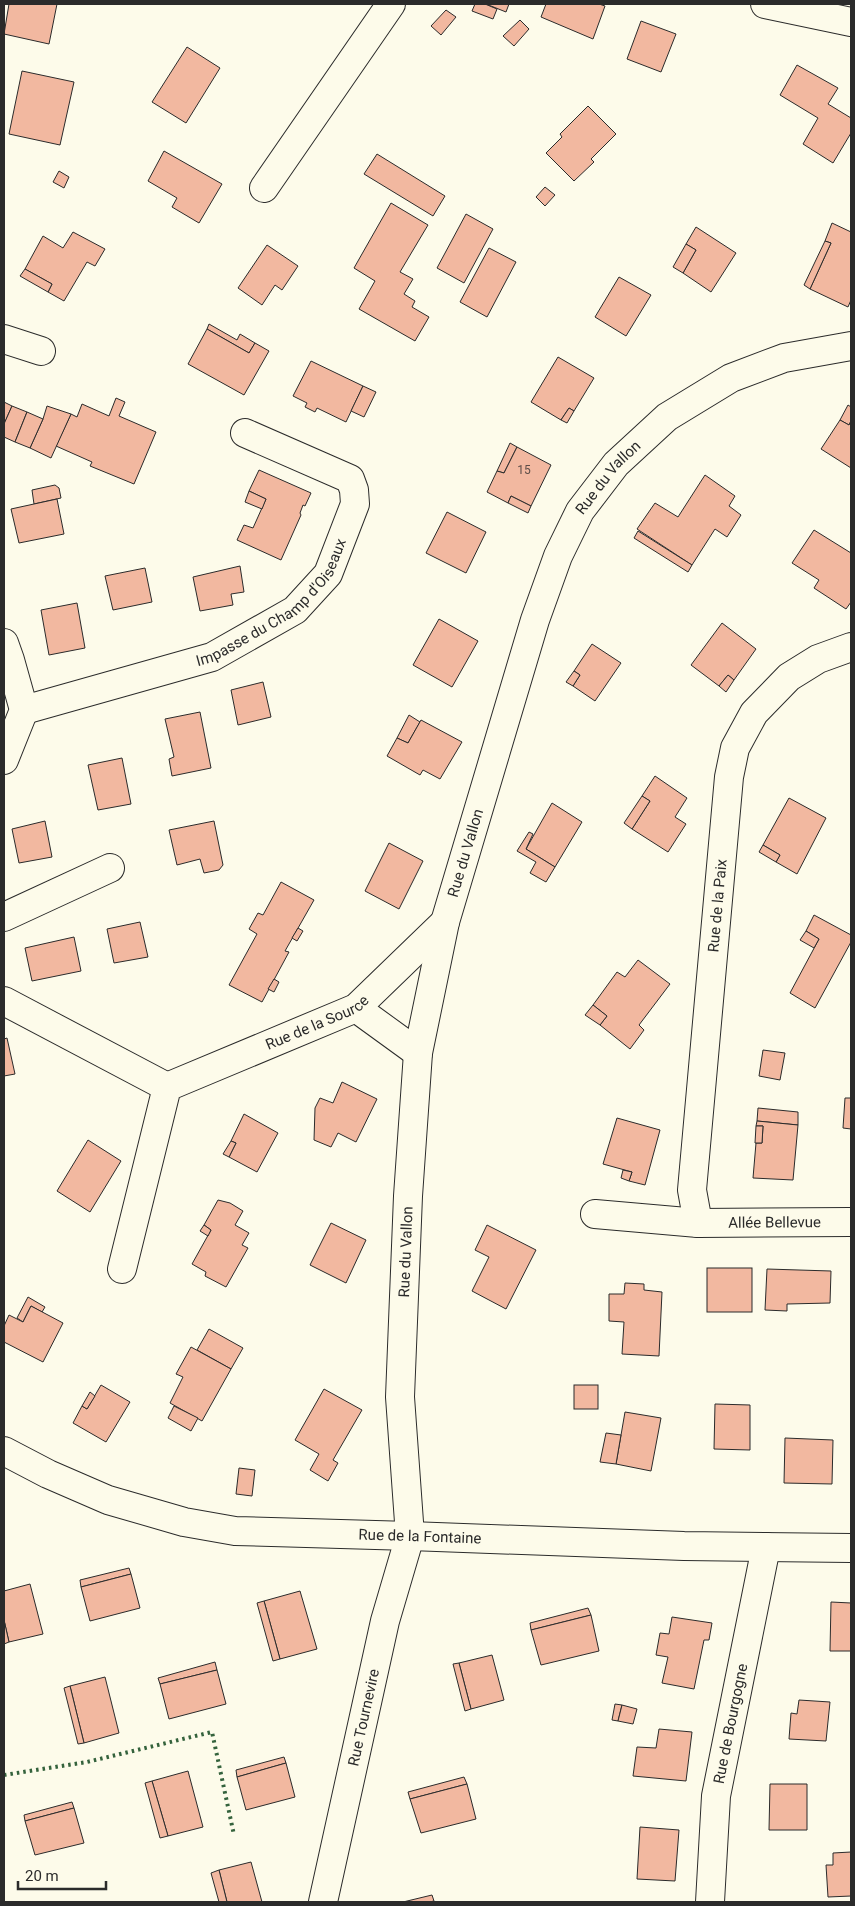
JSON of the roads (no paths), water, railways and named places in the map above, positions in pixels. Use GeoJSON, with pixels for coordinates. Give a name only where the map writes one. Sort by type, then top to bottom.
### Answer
{"type":"FeatureCollection","features":[{"type":"Feature","properties":{"kind":"street"},"geometry":{"type":"LineString","coordinates":[[264,188],[391,4]]}},
{"type":"Feature","properties":{"kind":"street"},"geometry":{"type":"LineString","coordinates":[[765,4],[851,22]]}},
{"type":"Feature","properties":{"kind":"street"},"geometry":{"type":"LineString","coordinates":[[4,339],[41,350]]}},
{"type":"Feature","properties":{"kind":"street","name":"Rue du Vallon"},"geometry":{"type":"LineString","coordinates":[[410,1536],[400,1397],[408,1196],[418,1053],[445,922],[535,620],[558,556],[580,511],[616,464],[667,416],[731,378],[784,358],[851,346]]}},
{"type":"Feature","properties":{"kind":"street","name":"Impasse du Champ d'Oiseaux"},"geometry":{"type":"LineString","coordinates":[[24,710],[212,657],[295,610],[328,574],[355,504],[354,490],[350,479],[245,433]]}},
{"type":"Feature","properties":{"kind":"street"},"geometry":{"type":"LineString","coordinates":[[4,643],[24,710],[4,760]]}},
{"type":"Feature","properties":{"kind":"street","name":"Rue de la Paix"},"geometry":{"type":"LineString","coordinates":[[698,1224],[692,1190],[729,778],[735,748],[754,713],[789,677],[818,659],[851,647]]}},
{"type":"Feature","properties":{"kind":"street"},"geometry":{"type":"LineString","coordinates":[[4,917],[110,868]]}},
{"type":"Feature","properties":{"kind":"street","name":"Rue de la Source"},"geometry":{"type":"LineString","coordinates":[[167,1087],[356,1008],[445,922]]}},
{"type":"Feature","properties":{"kind":"street"},"geometry":{"type":"LineString","coordinates":[[4,1001],[167,1087],[122,1269]]}},
{"type":"Feature","properties":{"kind":"street"},"geometry":{"type":"LineString","coordinates":[[356,1008],[418,1053]]}},
{"type":"Feature","properties":{"kind":"street","name":"Allée Bellevue"},"geometry":{"type":"LineString","coordinates":[[595,1214],[698,1224],[851,1222]]}},
{"type":"Feature","properties":{"kind":"street","name":"Rue de la Fontaine"},"geometry":{"type":"LineString","coordinates":[[4,1451],[48,1474],[108,1500],[184,1522],[235,1531],[684,1546],[851,1548]]}},
{"type":"Feature","properties":{"kind":"street","name":"Rue Tournevire"},"geometry":{"type":"LineString","coordinates":[[323,1902],[385,1621],[410,1536]]}},
{"type":"Feature","properties":{"kind":"street","name":"Rue de Bourgogne"},"geometry":{"type":"LineString","coordinates":[[710,1902],[716,1796],[766,1547]]}}]}
